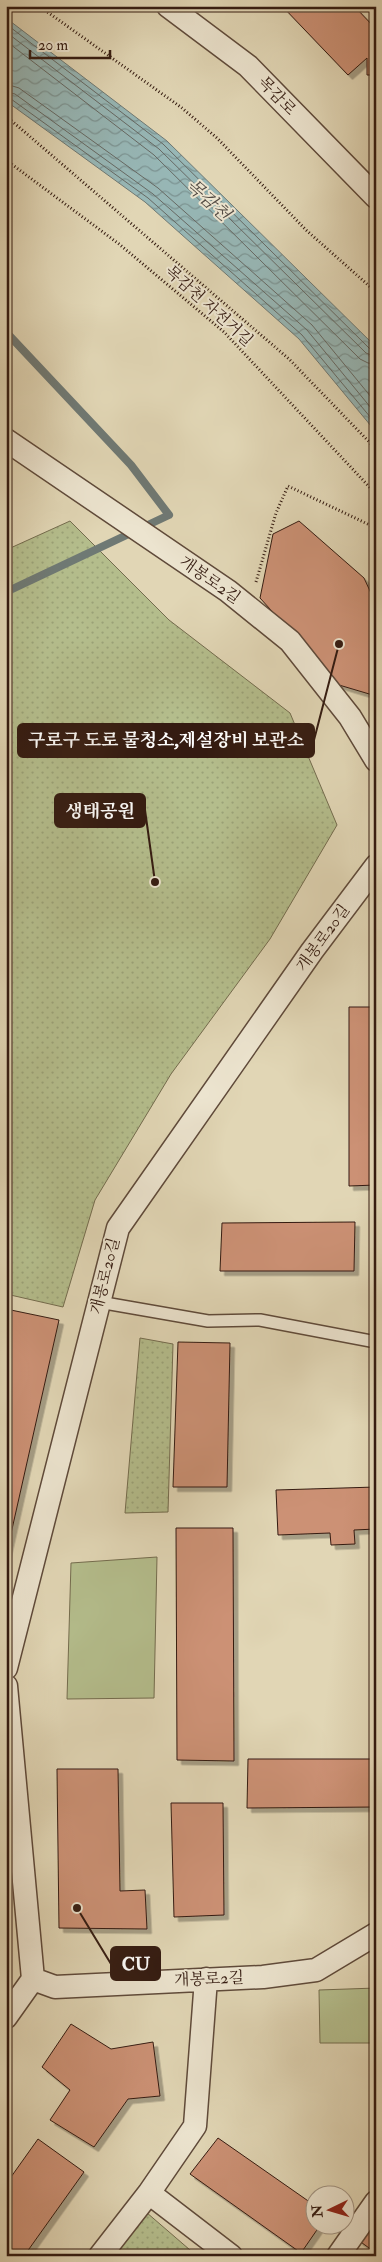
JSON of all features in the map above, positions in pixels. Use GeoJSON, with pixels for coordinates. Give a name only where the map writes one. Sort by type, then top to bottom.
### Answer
{"type":"FeatureCollection","features":[{"type":"Feature","properties":{"kind":"street","name":"목감로"},"geometry":{"type":"LineString","coordinates":[[168,6],[248,66],[376,197]]}},
{"type":"Feature","properties":{"kind":"street","name":"개봉로2길"},"geometry":{"type":"LineString","coordinates":[[6,440],[228,591],[290,641],[350,718],[376,760]]}},
{"type":"Feature","properties":{"kind":"street","name":"개봉로20길"},"geometry":{"type":"LineString","coordinates":[[6,1668],[118,1228],[312,951],[376,866]]}},
{"type":"Feature","properties":{"kind":"street"},"geometry":{"type":"LineString","coordinates":[[6,1686],[33,1979],[6,2017]]}},
{"type":"Feature","properties":{"kind":"street","name":"개봉로2길"},"geometry":{"type":"LineString","coordinates":[[33,1979],[55,1986],[264,1977],[316,1970],[376,1934]]}},
{"type":"Feature","properties":{"kind":"street"},"geometry":{"type":"LineString","coordinates":[[100,2256],[149,2193],[195,2126],[206,1979]]}},
{"type":"Feature","properties":{"kind":"street"},"geometry":{"type":"LineString","coordinates":[[149,2193],[231,2256]]}},
{"type":"Feature","properties":{"kind":"street"},"geometry":{"type":"LineString","coordinates":[[338,2256],[376,2202]]}},
{"type":"Feature","properties":{"kind":"lane"},"geometry":{"type":"LineString","coordinates":[[99,1302],[208,1321],[260,1320],[376,1342]]}},
{"type":"Feature","properties":{"kind":"path"},"geometry":{"type":"LineString","coordinates":[[39,6],[182,108],[203,126],[306,230],[376,292]]}},
{"type":"Feature","properties":{"kind":"path"},"geometry":{"type":"LineString","coordinates":[[6,116],[289,359],[376,449]]}},
{"type":"Feature","properties":{"kind":"path","name":"목감천 자전거길"},"geometry":{"type":"LineString","coordinates":[[6,160],[120,244],[224,332],[376,494]]}},
{"type":"Feature","properties":{"kind":"path"},"geometry":{"type":"LineString","coordinates":[[249,608],[276,513],[288,486],[376,528]]}},
{"type":"Feature","properties":{"kind":"green space"},"geometry":{"type":"Polygon","coordinates":[[[70,521],[169,620],[290,713],[337,825],[270,939],[171,1074],[95,1200],[63,1307],[6,1294],[6,550],[70,521]]]}},
{"type":"Feature","properties":{"kind":"green space"},"geometry":{"type":"Polygon","coordinates":[[[140,1338],[173,1344],[168,1512],[125,1513],[140,1338]]]}},
{"type":"Feature","properties":{"kind":"green space"},"geometry":{"type":"Polygon","coordinates":[[[157,1557],[154,1698],[67,1699],[71,1563],[157,1557]]]}},
{"type":"Feature","properties":{"kind":"green space"},"geometry":{"type":"Polygon","coordinates":[[[376,1988],[376,2043],[320,2043],[319,1990],[376,1988]]]}},
{"type":"Feature","properties":{"kind":"green space"},"geometry":{"type":"Polygon","coordinates":[[[139,2206],[197,2256],[100,2256],[139,2206]]]}},
{"type":"Feature","properties":{"kind":"water","name":"목감천"},"geometry":{"type":"Polygon","coordinates":[[[6,18],[167,141],[376,347],[376,432],[299,339],[145,202],[6,101],[6,18]]]}},
{"type":"Feature","properties":{"kind":"building"},"geometry":{"type":"Polygon","coordinates":[[[282,6],[354,6],[376,29],[376,75],[367,75],[367,58],[348,75],[282,6]]]}},
{"type":"Feature","properties":{"kind":"building"},"geometry":{"type":"Polygon","coordinates":[[[299,521],[364,578],[376,604],[376,696],[339,685],[260,598],[273,534],[299,521]]]}},
{"type":"Feature","properties":{"kind":"building"},"geometry":{"type":"Polygon","coordinates":[[[349,1007],[376,1007],[376,1185],[349,1186],[349,1007]]]}},
{"type":"Feature","properties":{"kind":"building"},"geometry":{"type":"Polygon","coordinates":[[[355,1222],[354,1271],[220,1271],[222,1223],[355,1222]]]}},
{"type":"Feature","properties":{"kind":"building"},"geometry":{"type":"Polygon","coordinates":[[[6,1309],[59,1320],[6,1556],[6,1309]]]}},
{"type":"Feature","properties":{"kind":"building"},"geometry":{"type":"Polygon","coordinates":[[[178,1342],[230,1343],[227,1487],[173,1487],[178,1342]]]}},
{"type":"Feature","properties":{"kind":"building"},"geometry":{"type":"Polygon","coordinates":[[[376,1487],[376,1529],[354,1530],[355,1544],[331,1545],[330,1533],[278,1535],[276,1490],[376,1487]]]}},
{"type":"Feature","properties":{"kind":"building"},"geometry":{"type":"Polygon","coordinates":[[[176,1528],[233,1528],[234,1761],[177,1760],[176,1528]]]}},
{"type":"Feature","properties":{"kind":"building"},"geometry":{"type":"Polygon","coordinates":[[[248,1759],[376,1759],[376,1807],[247,1808],[248,1759]]]}},
{"type":"Feature","properties":{"kind":"building"},"geometry":{"type":"Polygon","coordinates":[[[57,1769],[118,1769],[120,1891],[145,1890],[147,1929],[59,1928],[57,1769]]]}},
{"type":"Feature","properties":{"kind":"building"},"geometry":{"type":"Polygon","coordinates":[[[171,1803],[223,1803],[224,1915],[174,1917],[171,1803]]]}},
{"type":"Feature","properties":{"kind":"building"},"geometry":{"type":"Polygon","coordinates":[[[71,2024],[111,2049],[153,2042],[160,2096],[128,2099],[94,2147],[50,2120],[70,2090],[42,2067],[71,2024]]]}},
{"type":"Feature","properties":{"kind":"building"},"geometry":{"type":"Polygon","coordinates":[[[218,2138],[304,2198],[304,2234],[314,2234],[301,2253],[190,2174],[218,2138]]]}},
{"type":"Feature","properties":{"kind":"building"},"geometry":{"type":"Polygon","coordinates":[[[38,2139],[84,2172],[24,2256],[6,2256],[6,2184],[38,2139]]]}},
{"type":"Feature","properties":{"kind":"building"},"geometry":{"type":"Polygon","coordinates":[[[376,2217],[376,2253],[358,2240],[376,2217]]]}},
{"type":"Feature","properties":{"kind":"waterway"},"geometry":{"type":"LineString","coordinates":[[6,332],[131,465],[169,515],[6,592]]}},
{"type":"Feature","properties":{"kind":"place","name":"구로구 도로 물청소,제설장비 보관소"},"geometry":{"type":"Point","coordinates":[339,644]}},
{"type":"Feature","properties":{"kind":"place","name":"생태공원"},"geometry":{"type":"Point","coordinates":[155,882]}},
{"type":"Feature","properties":{"kind":"place","name":"CU"},"geometry":{"type":"Point","coordinates":[77,1908]}}]}
